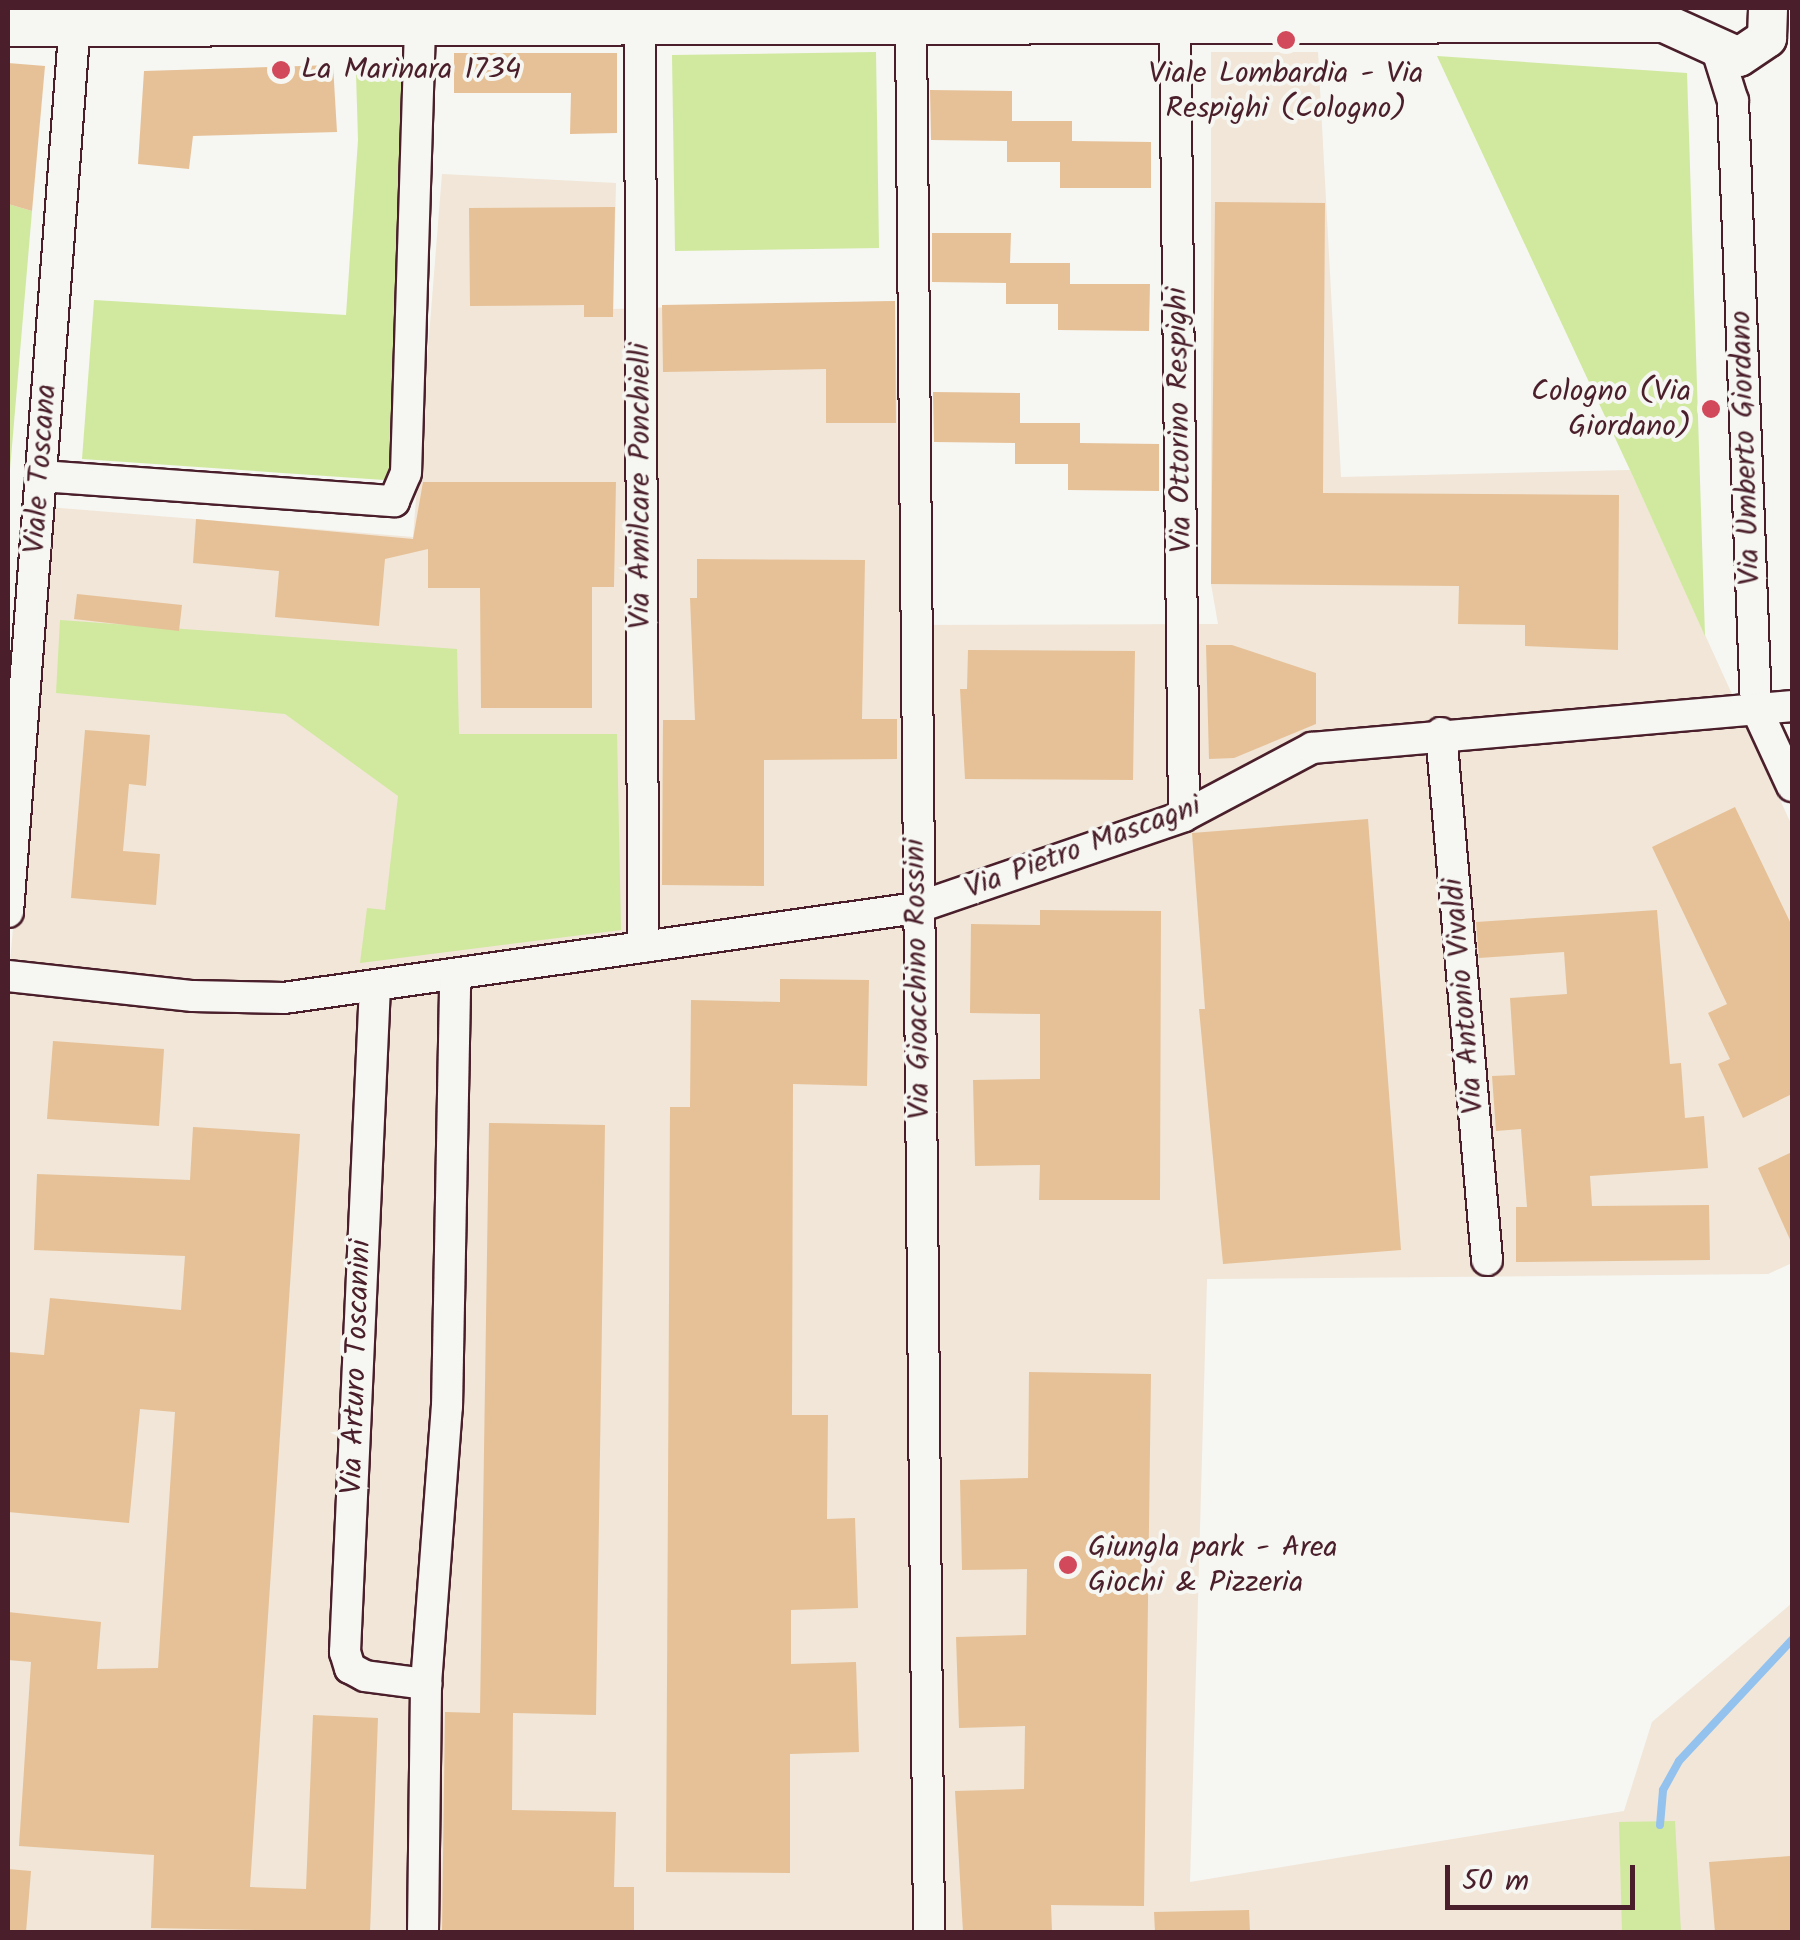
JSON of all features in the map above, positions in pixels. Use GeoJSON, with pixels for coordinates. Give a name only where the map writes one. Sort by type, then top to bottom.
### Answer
{"type":"FeatureCollection","features":[{"type":"Feature","properties":{"kind":"street"},"geometry":{"type":"LineString","coordinates":[[1704,8],[1701,26],[1759,32]]}},
{"type":"Feature","properties":{"kind":"street"},"geometry":{"type":"LineString","coordinates":[[8,27],[76,17],[420,26],[466,17],[640,25],[863,16],[911,25],[1680,15],[1759,32]]}},
{"type":"Feature","properties":{"kind":"street","name":"Viale Toscana"},"geometry":{"type":"LineString","coordinates":[[8,912],[76,17]]}},
{"type":"Feature","properties":{"kind":"street","name":"Via Ottorino Respighi"},"geometry":{"type":"LineString","coordinates":[[1175,24],[1184,816]]}},
{"type":"Feature","properties":{"kind":"street","name":"Via Amilcare Ponchielli"},"geometry":{"type":"LineString","coordinates":[[640,25],[644,947]]}},
{"type":"Feature","properties":{"kind":"street","name":"Via Gioacchino Rossini"},"geometry":{"type":"LineString","coordinates":[[911,25],[916,908],[929,1932]]}},
{"type":"Feature","properties":{"kind":"street"},"geometry":{"type":"LineString","coordinates":[[40,476],[394,501],[406,473],[420,26]]}},
{"type":"Feature","properties":{"kind":"street","name":"Via Umberto Giordano"},"geometry":{"type":"LineString","coordinates":[[1759,32],[1733,101],[1756,708],[1792,786]]}},
{"type":"Feature","properties":{"kind":"street","name":"Via Pietro Mascagni"},"geometry":{"type":"LineString","coordinates":[[8,976],[212,997],[284,998],[916,908],[1184,816],[1312,748],[1442,733],[1792,706]]}},
{"type":"Feature","properties":{"kind":"street","name":"Via Antonio Vivaldi"},"geometry":{"type":"LineString","coordinates":[[1442,733],[1487,1260]]}},
{"type":"Feature","properties":{"kind":"street"},"geometry":{"type":"LineString","coordinates":[[424,1932],[426,1684],[446,1407],[455,975]]}},
{"type":"Feature","properties":{"kind":"street","name":"Via Arturo Toscanini"},"geometry":{"type":"LineString","coordinates":[[375,986],[345,1652],[350,1668],[365,1676],[426,1684]]}},
{"type":"Feature","properties":{"kind":"shaded area"},"geometry":{"type":"Polygon","coordinates":[[[1211,52],[1318,52],[1341,477],[1630,470],[1792,826],[1792,1263],[1768,1274],[1207,1279],[1190,1882],[1624,1811],[1652,1722],[1792,1603],[1792,1932],[8,1932],[8,988],[48,507],[413,537],[442,174],[616,183],[613,309],[895,301],[901,625],[1218,624],[1211,584],[1211,52]]]}},
{"type":"Feature","properties":{"kind":"green space"},"geometry":{"type":"Polygon","coordinates":[[[876,52],[879,248],[675,251],[672,55],[876,52]]]}},
{"type":"Feature","properties":{"kind":"green space"},"geometry":{"type":"Polygon","coordinates":[[[1437,56],[1687,73],[1705,636],[1630,470],[1437,56]]]}},
{"type":"Feature","properties":{"kind":"green space"},"geometry":{"type":"Polygon","coordinates":[[[356,73],[405,73],[401,454],[384,480],[82,459],[94,300],[346,315],[358,140],[356,73]]]}},
{"type":"Feature","properties":{"kind":"green space"},"geometry":{"type":"Polygon","coordinates":[[[8,204],[32,211],[8,493],[8,204]]]}},
{"type":"Feature","properties":{"kind":"green space"},"geometry":{"type":"Polygon","coordinates":[[[60,620],[457,649],[459,734],[617,734],[621,930],[360,963],[367,908],[385,910],[398,796],[285,714],[56,693],[60,620]]]}},
{"type":"Feature","properties":{"kind":"green space"},"geometry":{"type":"Polygon","coordinates":[[[1675,1821],[1681,1932],[1622,1932],[1619,1822],[1675,1821]]]}},
{"type":"Feature","properties":{"kind":"building"},"geometry":{"type":"Polygon","coordinates":[[[454,53],[617,53],[617,133],[570,134],[571,93],[454,93],[454,53]]]}},
{"type":"Feature","properties":{"kind":"building"},"geometry":{"type":"Polygon","coordinates":[[[8,63],[45,66],[32,211],[8,204],[8,63]]]}},
{"type":"Feature","properties":{"kind":"building"},"geometry":{"type":"Polygon","coordinates":[[[333,65],[337,132],[193,136],[189,169],[138,164],[144,71],[333,65]]]}},
{"type":"Feature","properties":{"kind":"building"},"geometry":{"type":"Polygon","coordinates":[[[930,90],[1012,91],[1012,121],[1072,121],[1072,141],[1151,142],[1151,188],[1060,188],[1060,162],[1007,162],[1007,141],[931,140],[930,90]]]}},
{"type":"Feature","properties":{"kind":"building"},"geometry":{"type":"Polygon","coordinates":[[[1215,202],[1325,203],[1323,493],[1619,495],[1618,650],[1525,646],[1525,625],[1458,624],[1459,586],[1211,584],[1215,202]]]}},
{"type":"Feature","properties":{"kind":"building"},"geometry":{"type":"Polygon","coordinates":[[[615,207],[613,317],[584,317],[584,305],[470,306],[469,208],[615,207]]]}},
{"type":"Feature","properties":{"kind":"building"},"geometry":{"type":"Polygon","coordinates":[[[932,233],[1011,233],[1010,263],[1070,263],[1070,284],[1150,284],[1149,331],[1058,330],[1058,304],[1006,304],[1006,283],[932,282],[932,233]]]}},
{"type":"Feature","properties":{"kind":"building"},"geometry":{"type":"Polygon","coordinates":[[[895,301],[896,423],[826,423],[826,369],[663,372],[662,305],[895,301]]]}},
{"type":"Feature","properties":{"kind":"building"},"geometry":{"type":"Polygon","coordinates":[[[933,392],[1020,393],[1020,423],[1080,423],[1080,443],[1159,444],[1159,491],[1068,490],[1068,464],[1015,464],[1015,443],[934,442],[933,392]]]}},
{"type":"Feature","properties":{"kind":"building"},"geometry":{"type":"Polygon","coordinates":[[[423,482],[616,482],[614,587],[592,587],[592,708],[481,708],[480,588],[428,588],[428,549],[385,559],[379,626],[275,617],[279,571],[193,563],[196,519],[413,539],[423,482]]]}},
{"type":"Feature","properties":{"kind":"building"},"geometry":{"type":"Polygon","coordinates":[[[697,559],[865,560],[862,719],[897,719],[897,759],[764,760],[764,886],[662,885],[663,720],[695,720],[690,598],[697,598],[697,559]]]}},
{"type":"Feature","properties":{"kind":"building"},"geometry":{"type":"Polygon","coordinates":[[[77,594],[182,605],[179,631],[74,619],[77,594]]]}},
{"type":"Feature","properties":{"kind":"building"},"geometry":{"type":"Polygon","coordinates":[[[1206,645],[1232,645],[1316,673],[1316,724],[1234,758],[1209,759],[1206,645]]]}},
{"type":"Feature","properties":{"kind":"building"},"geometry":{"type":"Polygon","coordinates":[[[968,650],[1135,651],[1133,780],[965,779],[960,689],[967,689],[968,650]]]}},
{"type":"Feature","properties":{"kind":"building"},"geometry":{"type":"Polygon","coordinates":[[[85,730],[150,735],[146,786],[129,784],[123,851],[160,854],[156,905],[71,898],[85,730]]]}},
{"type":"Feature","properties":{"kind":"building"},"geometry":{"type":"Polygon","coordinates":[[[1735,807],[1792,926],[1792,1094],[1743,1118],[1718,1064],[1730,1059],[1708,1013],[1727,1004],[1652,847],[1735,807]]]}},
{"type":"Feature","properties":{"kind":"building"},"geometry":{"type":"Polygon","coordinates":[[[1368,819],[1401,1250],[1223,1264],[1199,1009],[1205,1009],[1192,833],[1368,819]]]}},
{"type":"Feature","properties":{"kind":"building"},"geometry":{"type":"Polygon","coordinates":[[[1040,910],[1161,911],[1160,1200],[1039,1200],[1040,1165],[975,1166],[973,1080],[1040,1079],[1040,1014],[970,1013],[971,924],[1040,925],[1040,910]]]}},
{"type":"Feature","properties":{"kind":"building"},"geometry":{"type":"Polygon","coordinates":[[[1657,910],[1670,1064],[1681,1063],[1685,1118],[1704,1116],[1708,1168],[1590,1176],[1592,1206],[1709,1205],[1710,1260],[1516,1262],[1516,1207],[1527,1207],[1521,1129],[1496,1131],[1492,1076],[1515,1075],[1510,998],[1567,994],[1564,952],[1479,958],[1476,922],[1657,910]]]}},
{"type":"Feature","properties":{"kind":"building"},"geometry":{"type":"Polygon","coordinates":[[[780,979],[869,980],[867,1086],[793,1084],[792,1415],[828,1415],[827,1519],[855,1518],[858,1608],[791,1610],[791,1664],[856,1662],[859,1752],[790,1754],[790,1873],[666,1872],[670,1107],[690,1107],[691,1000],[780,1002],[780,979]]]}},
{"type":"Feature","properties":{"kind":"building"},"geometry":{"type":"Polygon","coordinates":[[[53,1041],[164,1049],[159,1126],[47,1119],[53,1041]]]}},
{"type":"Feature","properties":{"kind":"building"},"geometry":{"type":"Polygon","coordinates":[[[489,1123],[605,1125],[596,1715],[513,1713],[512,1810],[616,1812],[614,1887],[634,1887],[634,1932],[442,1932],[445,1712],[480,1713],[489,1123]]]}},
{"type":"Feature","properties":{"kind":"building"},"geometry":{"type":"Polygon","coordinates":[[[193,1127],[300,1134],[250,1887],[306,1889],[313,1715],[378,1718],[370,1932],[151,1928],[154,1855],[19,1846],[31,1662],[8,1660],[8,1612],[101,1622],[97,1669],[158,1668],[175,1412],[140,1409],[129,1523],[8,1512],[8,1352],[44,1355],[50,1298],[181,1310],[185,1256],[34,1250],[37,1174],[190,1180],[193,1127]]]}},
{"type":"Feature","properties":{"kind":"building"},"geometry":{"type":"Polygon","coordinates":[[[1792,1152],[1792,1244],[1758,1168],[1792,1152]]]}},
{"type":"Feature","properties":{"kind":"building"},"geometry":{"type":"Polygon","coordinates":[[[1029,1372],[1151,1374],[1144,1906],[1051,1905],[1052,1932],[963,1932],[955,1791],[1024,1789],[1025,1726],[959,1728],[956,1637],[1026,1635],[1027,1569],[962,1570],[960,1480],[1028,1478],[1029,1372]]]}},
{"type":"Feature","properties":{"kind":"building"},"geometry":{"type":"Polygon","coordinates":[[[1790,1856],[1792,1932],[1715,1932],[1709,1862],[1790,1856]]]}},
{"type":"Feature","properties":{"kind":"building"},"geometry":{"type":"Polygon","coordinates":[[[8,1869],[31,1871],[26,1932],[8,1932],[8,1869]]]}},
{"type":"Feature","properties":{"kind":"building"},"geometry":{"type":"Polygon","coordinates":[[[1249,1910],[1250,1932],[1155,1932],[1154,1912],[1249,1910]]]}},
{"type":"Feature","properties":{"kind":"waterway"},"geometry":{"type":"LineString","coordinates":[[1660,1825],[1663,1790],[1679,1761],[1792,1640]]}},
{"type":"Feature","properties":{"kind":"place","name":"Viale Lombardia - Via Respighi (Cologno)"},"geometry":{"type":"Point","coordinates":[1286,40]}},
{"type":"Feature","properties":{"kind":"place","name":"La Marinara 1734"},"geometry":{"type":"Point","coordinates":[281,70]}},
{"type":"Feature","properties":{"kind":"place","name":"Cologno (Via Giordano)"},"geometry":{"type":"Point","coordinates":[1711,409]}},
{"type":"Feature","properties":{"kind":"place","name":"Giungla park - Area Giochi & Pizzeria"},"geometry":{"type":"Point","coordinates":[1068,1565]}}]}
